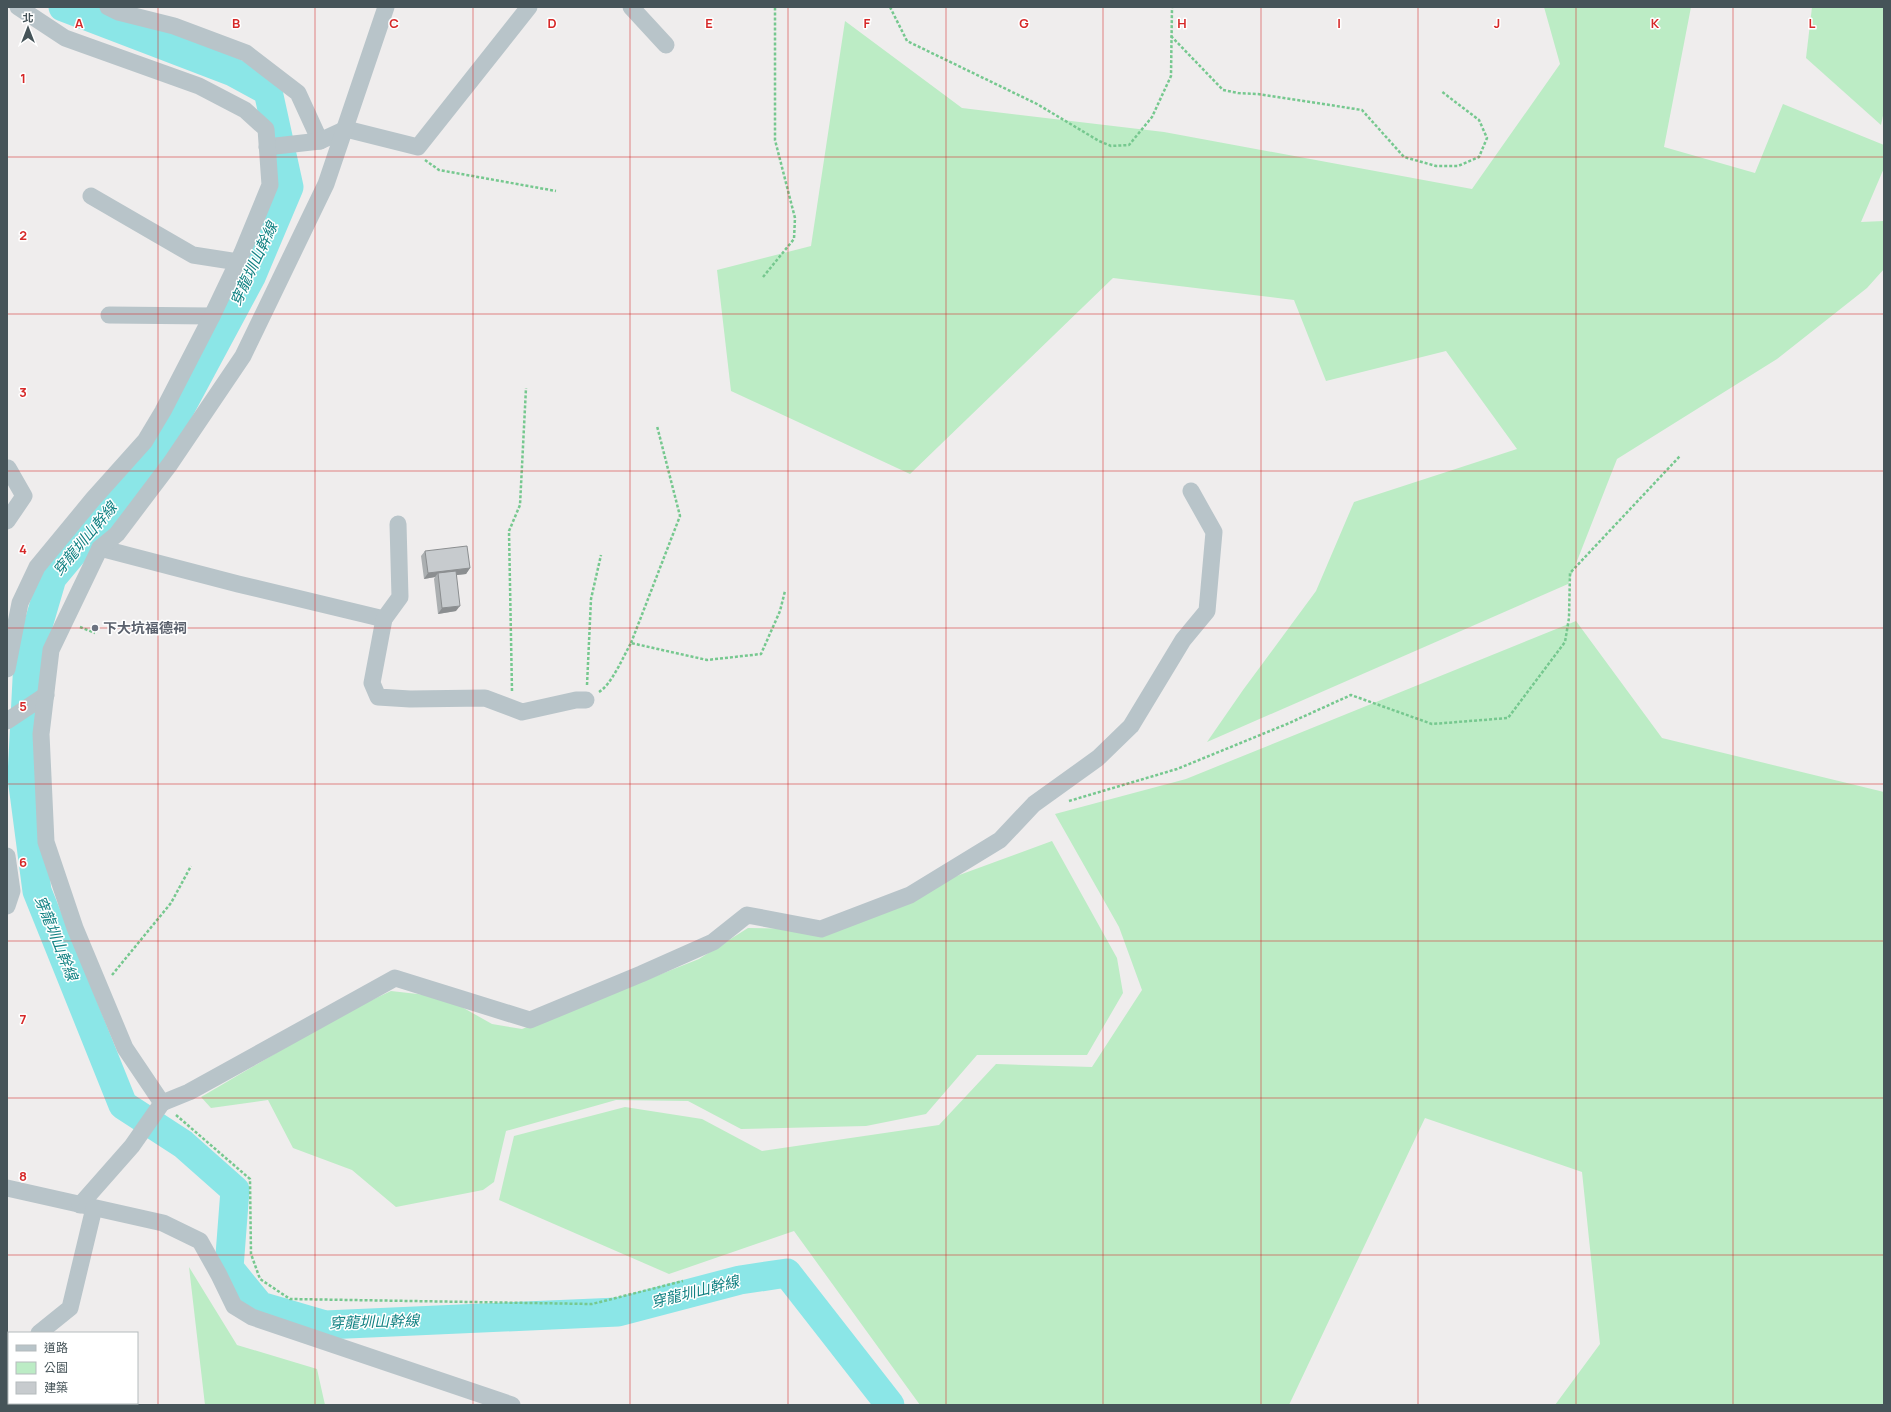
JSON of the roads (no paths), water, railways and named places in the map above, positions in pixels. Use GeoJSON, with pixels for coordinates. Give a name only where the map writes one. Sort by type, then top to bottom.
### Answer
{"type":"FeatureCollection","features":[{"type":"Feature","properties":{"kind":"street"},"geometry":{"type":"LineString","coordinates":[[7,669],[20,603],[37,567],[93,499],[145,441],[163,411],[212,316],[238,262],[270,185],[266,129],[245,110],[199,86],[65,38],[18,7]]}},
{"type":"Feature","properties":{"kind":"street"},"geometry":{"type":"LineString","coordinates":[[108,7],[118,12],[174,26],[246,53],[298,93],[320,141]]}},
{"type":"Feature","properties":{"kind":"street"},"geometry":{"type":"LineString","coordinates":[[162,1103],[125,1048],[75,928],[46,842],[41,734],[51,650],[100,548],[117,534],[170,464],[243,356],[326,184],[346,129],[386,7]]}},
{"type":"Feature","properties":{"kind":"street"},"geometry":{"type":"LineString","coordinates":[[267,147],[320,141],[346,129],[418,147],[529,7]]}},
{"type":"Feature","properties":{"kind":"street"},"geometry":{"type":"LineString","coordinates":[[631,7],[666,45]]}},
{"type":"Feature","properties":{"kind":"street"},"geometry":{"type":"LineString","coordinates":[[91,196],[193,255],[238,262]]}},
{"type":"Feature","properties":{"kind":"street"},"geometry":{"type":"LineString","coordinates":[[108,315],[212,316]]}},
{"type":"Feature","properties":{"kind":"street"},"geometry":{"type":"LineString","coordinates":[[7,521],[24,496],[8,468]]}},
{"type":"Feature","properties":{"kind":"street"},"geometry":{"type":"LineString","coordinates":[[40,1332],[70,1308],[87,1206],[162,1103],[189,1092],[395,978],[530,1020],[641,974],[713,942],[747,916],[821,929],[910,896],[1000,840],[1034,804],[1098,758],[1131,726],[1183,640],[1207,611],[1214,532],[1192,491]]}},
{"type":"Feature","properties":{"kind":"street"},"geometry":{"type":"LineString","coordinates":[[398,524],[400,597],[384,619],[372,683],[378,697],[410,699],[485,698],[522,712],[576,700],[586,700]]}},
{"type":"Feature","properties":{"kind":"street"},"geometry":{"type":"LineString","coordinates":[[100,548],[238,584],[384,619]]}},
{"type":"Feature","properties":{"kind":"street"},"geometry":{"type":"LineString","coordinates":[[7,721],[46,695]]}},
{"type":"Feature","properties":{"kind":"street"},"geometry":{"type":"LineString","coordinates":[[7,856],[12,891],[7,906]]}},
{"type":"Feature","properties":{"kind":"street"},"geometry":{"type":"LineString","coordinates":[[7,1188],[163,1223],[200,1241],[219,1274],[234,1306],[252,1317],[512,1405]]}},
{"type":"Feature","properties":{"kind":"waterway","name":"穿龍圳山幹線"},"geometry":{"type":"LineString","coordinates":[[63,7],[233,72],[268,91],[289,187],[251,277],[157,452],[52,578],[28,660],[22,777],[37,891],[123,1105],[183,1144],[235,1190],[229,1268],[260,1306],[325,1325],[618,1312],[740,1280],[787,1273],[890,1405]]}},
{"type":"Feature","properties":{"kind":"place","name":"下大坑福德祠"},"geometry":{"type":"Point","coordinates":[95,628]}}]}
